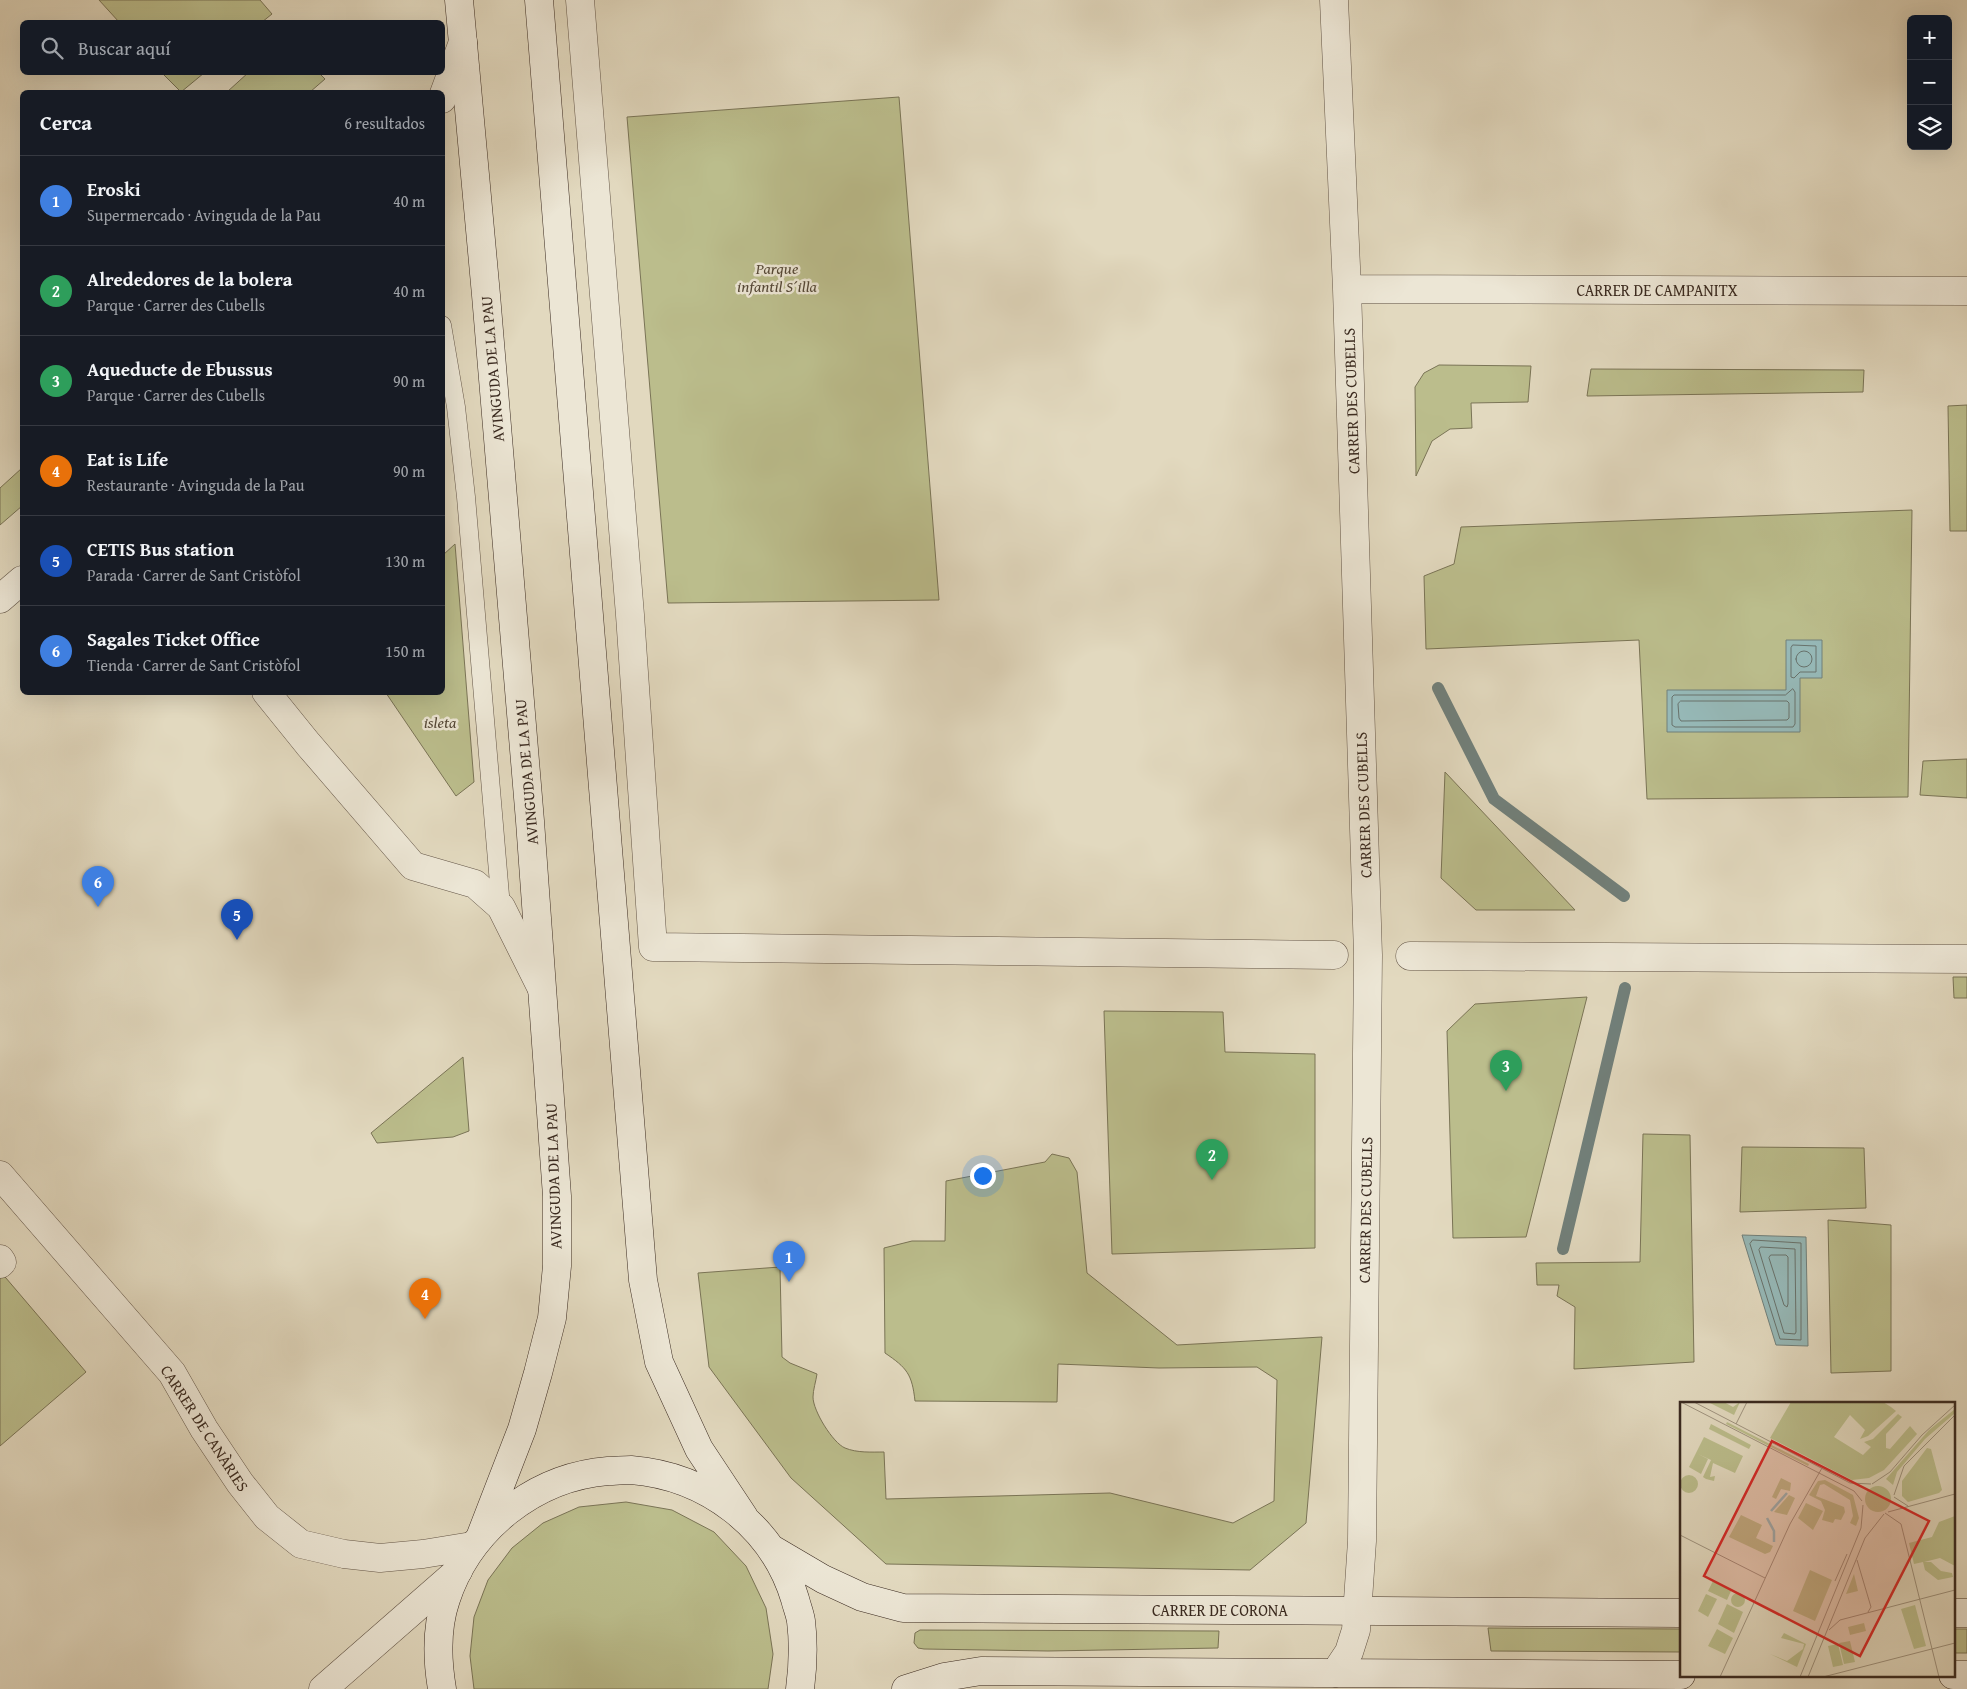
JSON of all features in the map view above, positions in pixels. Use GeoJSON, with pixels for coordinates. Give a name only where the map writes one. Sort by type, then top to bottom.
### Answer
{"type":"FeatureCollection","features":[{"type":"Feature","properties":{"kind":"street","name":"AVINGUDA DE LA PAU"},"geometry":{"type":"LineString","coordinates":[[459,0],[487,305],[529,811],[557,1196],[556,1266],[552,1318],[522,1429],[477,1541]]}},
{"type":"Feature","properties":{"kind":"street"},"geometry":{"type":"LineString","coordinates":[[540,0],[642,1280],[659,1362],[699,1449],[744,1517],[772,1549],[790,1583],[801,1620],[804,1657],[800,1689]]}},
{"type":"Feature","properties":{"kind":"street"},"geometry":{"type":"LineString","coordinates":[[580,0],[630,615],[653,947],[1334,955]]}},
{"type":"Feature","properties":{"kind":"street","name":"CARRER DES CUBELLS"},"geometry":{"type":"LineString","coordinates":[[1334,0],[1347,289],[1368,955],[1362,1541],[1356,1630],[1349,1652],[1335,1673]]}},
{"type":"Feature","properties":{"kind":"street"},"geometry":{"type":"LineString","coordinates":[[445,91],[463,42]]}},
{"type":"Feature","properties":{"kind":"street","name":"CARRER DE CAMPANITX"},"geometry":{"type":"LineString","coordinates":[[1347,289],[1967,291]]}},
{"type":"Feature","properties":{"kind":"street"},"geometry":{"type":"LineString","coordinates":[[0,599],[20,582]]}},
{"type":"Feature","properties":{"kind":"street"},"geometry":{"type":"LineString","coordinates":[[268,695],[413,866],[475,884],[501,907],[541,987]]}},
{"type":"Feature","properties":{"kind":"street"},"geometry":{"type":"LineString","coordinates":[[1410,956],[1967,959]]}},
{"type":"Feature","properties":{"kind":"street","name":"CARRER DE CANÀRIES"},"geometry":{"type":"LineString","coordinates":[[5,1190],[172,1373],[209,1436],[240,1483],[266,1517],[301,1544],[344,1554],[380,1558],[423,1554],[477,1541]]}},
{"type":"Feature","properties":{"kind":"street"},"geometry":{"type":"LineString","coordinates":[[0,1259],[2,1262],[0,1264]]}},
{"type":"Feature","properties":{"kind":"street"},"geometry":{"type":"LineString","coordinates":[[442,1689],[438,1663],[439,1631],[445,1600],[458,1571],[477,1541],[512,1506],[548,1485],[588,1473],[630,1470],[672,1477],[710,1493],[744,1517]]}},
{"type":"Feature","properties":{"kind":"street","name":"CARRER DE CORONA"},"geometry":{"type":"LineString","coordinates":[[772,1549],[823,1579],[862,1597],[903,1608],[1680,1613]]}},
{"type":"Feature","properties":{"kind":"street"},"geometry":{"type":"LineString","coordinates":[[323,1689],[458,1571]]}},
{"type":"Feature","properties":{"kind":"street"},"geometry":{"type":"LineString","coordinates":[[1954,1613],[1967,1613]]}},
{"type":"Feature","properties":{"kind":"street"},"geometry":{"type":"LineString","coordinates":[[906,1689],[944,1677],[981,1671],[1680,1675]]}},
{"type":"Feature","properties":{"kind":"street"},"geometry":{"type":"LineString","coordinates":[[1954,1675],[1967,1675]]}},
{"type":"Feature","properties":{"kind":"lane"},"geometry":{"type":"LineString","coordinates":[[445,358],[449,403],[467,507],[501,907]]}},
{"type":"Feature","properties":{"kind":"green space"},"geometry":{"type":"Polygon","coordinates":[[[99,0],[260,0],[272,14],[264,20],[117,20],[99,0]]]}},
{"type":"Feature","properties":{"kind":"green space"},"geometry":{"type":"Polygon","coordinates":[[[164,75],[202,75],[183,90],[179,90],[164,75]]]}},
{"type":"Feature","properties":{"kind":"green space"},"geometry":{"type":"Polygon","coordinates":[[[246,75],[321,75],[325,79],[312,90],[229,90],[246,75]]]}},
{"type":"Feature","properties":{"kind":"green space","name":"Parque infantil S´illa"},"geometry":{"type":"Polygon","coordinates":[[[899,97],[939,600],[668,603],[627,117],[899,97]]]}},
{"type":"Feature","properties":{"kind":"green space"},"geometry":{"type":"Polygon","coordinates":[[[1439,365],[1531,366],[1528,402],[1471,403],[1472,428],[1450,429],[1432,441],[1416,476],[1415,387],[1424,373],[1439,365]]]}},
{"type":"Feature","properties":{"kind":"green space"},"geometry":{"type":"Polygon","coordinates":[[[1591,369],[1864,370],[1863,392],[1587,396],[1591,369]]]}},
{"type":"Feature","properties":{"kind":"green space"},"geometry":{"type":"Polygon","coordinates":[[[1967,405],[1967,531],[1950,531],[1948,406],[1967,405]]]}},
{"type":"Feature","properties":{"kind":"green space"},"geometry":{"type":"Polygon","coordinates":[[[20,470],[20,508],[0,525],[0,488],[20,470]]]}},
{"type":"Feature","properties":{"kind":"green space"},"geometry":{"type":"Polygon","coordinates":[[[1912,510],[1908,797],[1647,799],[1639,640],[1426,649],[1424,576],[1454,564],[1461,527],[1912,510]]]}},
{"type":"Feature","properties":{"kind":"green space","name":"isleta"},"geometry":{"type":"Polygon","coordinates":[[[455,544],[474,782],[456,796],[387,695],[445,695],[445,553],[455,544]]]}},
{"type":"Feature","properties":{"kind":"green space"},"geometry":{"type":"Polygon","coordinates":[[[1967,759],[1967,798],[1920,795],[1923,761],[1967,759]]]}},
{"type":"Feature","properties":{"kind":"green space"},"geometry":{"type":"Polygon","coordinates":[[[1445,772],[1575,910],[1476,910],[1441,878],[1445,772]]]}},
{"type":"Feature","properties":{"kind":"green space"},"geometry":{"type":"Polygon","coordinates":[[[1953,977],[1967,977],[1967,998],[1954,998],[1953,977]]]}},
{"type":"Feature","properties":{"kind":"green space"},"geometry":{"type":"Polygon","coordinates":[[[1587,997],[1526,1237],[1453,1238],[1447,1031],[1475,1004],[1587,997]]]}},
{"type":"Feature","properties":{"kind":"green space"},"geometry":{"type":"Polygon","coordinates":[[[1104,1011],[1223,1012],[1225,1052],[1315,1054],[1315,1248],[1112,1254],[1104,1011]]]}},
{"type":"Feature","properties":{"kind":"green space"},"geometry":{"type":"Polygon","coordinates":[[[463,1057],[469,1131],[453,1137],[377,1143],[371,1133],[463,1057]]]}},
{"type":"Feature","properties":{"kind":"green space"},"geometry":{"type":"Polygon","coordinates":[[[1643,1134],[1690,1135],[1694,1362],[1574,1369],[1575,1307],[1557,1296],[1559,1285],[1537,1285],[1536,1263],[1640,1262],[1643,1134]]]}},
{"type":"Feature","properties":{"kind":"green space"},"geometry":{"type":"Polygon","coordinates":[[[1742,1147],[1864,1148],[1866,1208],[1740,1212],[1742,1147]]]}},
{"type":"Feature","properties":{"kind":"green space"},"geometry":{"type":"Polygon","coordinates":[[[1052,1154],[1069,1158],[1077,1172],[1087,1273],[1177,1345],[1322,1337],[1306,1523],[1250,1570],[886,1564],[791,1478],[709,1367],[698,1273],[780,1267],[782,1357],[790,1363],[817,1374],[813,1394],[816,1410],[824,1426],[840,1445],[854,1451],[884,1452],[886,1499],[1110,1493],[1233,1523],[1274,1501],[1277,1380],[1257,1367],[1159,1368],[1058,1364],[1057,1402],[915,1401],[912,1384],[907,1372],[899,1363],[885,1353],[884,1248],[912,1241],[945,1241],[946,1181],[1045,1162],[1052,1154]]]}},
{"type":"Feature","properties":{"kind":"green space"},"geometry":{"type":"Polygon","coordinates":[[[1828,1220],[1891,1225],[1891,1371],[1831,1373],[1828,1220]]]}},
{"type":"Feature","properties":{"kind":"green space"},"geometry":{"type":"Polygon","coordinates":[[[0,1271],[86,1372],[0,1446],[0,1271]]]}},
{"type":"Feature","properties":{"kind":"green space"},"geometry":{"type":"Polygon","coordinates":[[[626,1502],[672,1510],[714,1532],[746,1566],[766,1608],[773,1654],[768,1689],[474,1689],[470,1656],[474,1617],[488,1580],[512,1548],[543,1523],[579,1507],[626,1502]]]}},
{"type":"Feature","properties":{"kind":"green space"},"geometry":{"type":"Polygon","coordinates":[[[1488,1628],[1680,1629],[1680,1652],[1491,1651],[1488,1628]]]}},
{"type":"Feature","properties":{"kind":"green space"},"geometry":{"type":"Polygon","coordinates":[[[1954,1629],[1967,1629],[1967,1653],[1954,1653],[1954,1629]]]}},
{"type":"Feature","properties":{"kind":"green space"},"geometry":{"type":"Polygon","coordinates":[[[920,1630],[1219,1631],[1218,1648],[1048,1651],[924,1649],[918,1648],[914,1643],[915,1633],[920,1630]]]}},
{"type":"Feature","properties":{"kind":"water"},"geometry":{"type":"Polygon","coordinates":[[[1786,640],[1822,640],[1822,678],[1800,678],[1800,732],[1667,732],[1667,690],[1786,690],[1786,640]]]}},
{"type":"Feature","properties":{"kind":"water"},"geometry":{"type":"Polygon","coordinates":[[[1742,1235],[1806,1237],[1808,1346],[1776,1345],[1742,1235]]]}},
{"type":"Feature","properties":{"kind":"waterway"},"geometry":{"type":"LineString","coordinates":[[1438,688],[1494,799],[1624,896]]}},
{"type":"Feature","properties":{"kind":"waterway"},"geometry":{"type":"LineString","coordinates":[[1563,1249],[1625,988]]}},
{"type":"Feature","properties":{"kind":"place","name":"Sagales Ticket Office"},"geometry":{"type":"Point","coordinates":[98,907]}},
{"type":"Feature","properties":{"kind":"place","name":"CETIS Bus station"},"geometry":{"type":"Point","coordinates":[237,940]}},
{"type":"Feature","properties":{"kind":"place","name":"Aqueducte de Ebussus"},"geometry":{"type":"Point","coordinates":[1506,1091]}},
{"type":"Feature","properties":{"kind":"place","name":"Alrededores de la bolera"},"geometry":{"type":"Point","coordinates":[1212,1180]}},
{"type":"Feature","properties":{"kind":"place","name":"Eroski"},"geometry":{"type":"Point","coordinates":[789,1282]}},
{"type":"Feature","properties":{"kind":"place","name":"Eat is Life"},"geometry":{"type":"Point","coordinates":[425,1319]}}]}
